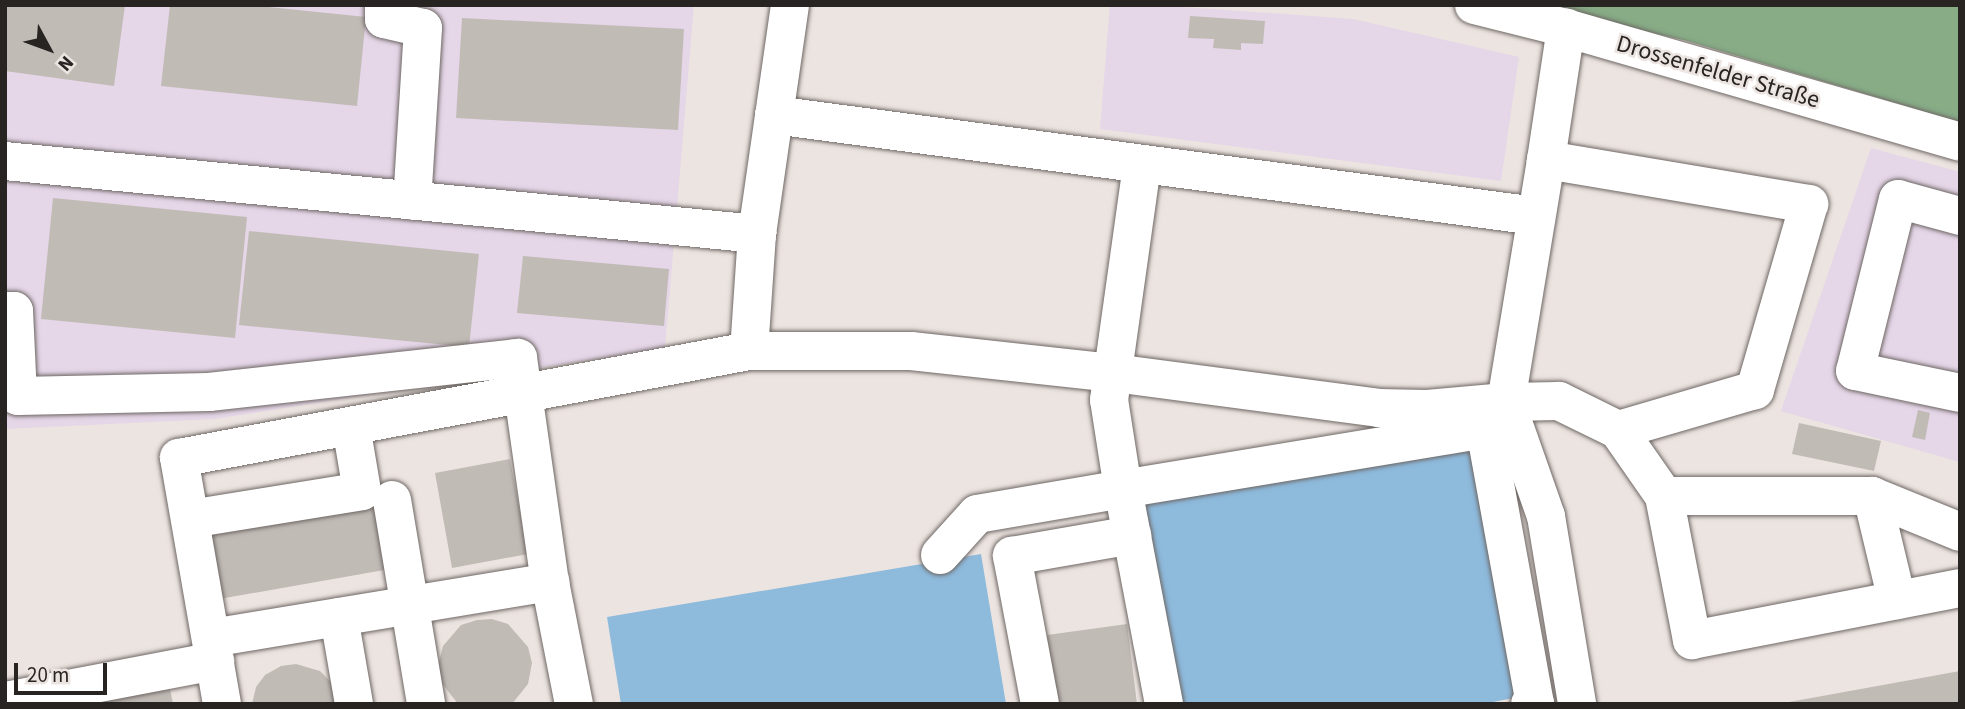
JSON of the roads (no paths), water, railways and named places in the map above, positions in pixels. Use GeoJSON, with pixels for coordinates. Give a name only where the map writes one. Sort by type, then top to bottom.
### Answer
{"type":"FeatureCollection","features":[{"type":"Feature","properties":{"kind":"street"},"geometry":{"type":"LineString","coordinates":[[384,5],[384,19],[423,28],[412,201]]}},
{"type":"Feature","properties":{"kind":"street"},"geometry":{"type":"LineString","coordinates":[[749,351],[757,234],[790,5]]}},
{"type":"Feature","properties":{"kind":"street","name":"Drossenfelder Straße"},"geometry":{"type":"LineString","coordinates":[[1474,5],[1566,28],[1960,142]]}},
{"type":"Feature","properties":{"kind":"street"},"geometry":{"type":"LineString","coordinates":[[940,555],[977,514],[1485,429],[1533,703],[1577,699],[1546,516],[1506,402],[1566,28]]}},
{"type":"Feature","properties":{"kind":"street"},"geometry":{"type":"LineString","coordinates":[[774,115],[1536,216]]}},
{"type":"Feature","properties":{"kind":"street"},"geometry":{"type":"LineString","coordinates":[[1546,160],[1809,204],[1755,390],[1618,430]]}},
{"type":"Feature","properties":{"kind":"street"},"geometry":{"type":"LineString","coordinates":[[5,161],[757,234]]}},
{"type":"Feature","properties":{"kind":"street"},"geometry":{"type":"LineString","coordinates":[[1142,164],[1109,400],[1164,704]]}},
{"type":"Feature","properties":{"kind":"street"},"geometry":{"type":"LineString","coordinates":[[1960,216],[1898,199],[1854,371],[1960,393]]}},
{"type":"Feature","properties":{"kind":"street"},"geometry":{"type":"LineString","coordinates":[[5,311],[14,311],[18,396],[209,392],[518,358],[550,582],[574,704]]}},
{"type":"Feature","properties":{"kind":"street"},"geometry":{"type":"LineString","coordinates":[[222,704],[179,458],[749,351],[911,351],[1114,373],[1379,408],[1427,409],[1506,402],[1559,401],[1618,430],[1664,496],[1692,640],[1960,588]]}},
{"type":"Feature","properties":{"kind":"street"},"geometry":{"type":"LineString","coordinates":[[190,519],[362,491],[351,426]]}},
{"type":"Feature","properties":{"kind":"street"},"geometry":{"type":"LineString","coordinates":[[1664,496],[1872,496],[1960,532]]}},
{"type":"Feature","properties":{"kind":"street"},"geometry":{"type":"LineString","coordinates":[[1872,496],[1897,600]]}},
{"type":"Feature","properties":{"kind":"street"},"geometry":{"type":"LineString","coordinates":[[391,500],[426,704]]}},
{"type":"Feature","properties":{"kind":"street"},"geometry":{"type":"LineString","coordinates":[[1502,523],[1546,516]]}},
{"type":"Feature","properties":{"kind":"street"},"geometry":{"type":"LineString","coordinates":[[1040,704],[1012,556],[1132,536]]}},
{"type":"Feature","properties":{"kind":"street"},"geometry":{"type":"LineString","coordinates":[[5,701],[339,617],[550,582]]}},
{"type":"Feature","properties":{"kind":"street"},"geometry":{"type":"LineString","coordinates":[[1520,617],[1561,605]]}},
{"type":"Feature","properties":{"kind":"street"},"geometry":{"type":"LineString","coordinates":[[1142,704],[1128,617],[1147,615]]}},
{"type":"Feature","properties":{"kind":"street"},"geometry":{"type":"LineString","coordinates":[[339,617],[354,704]]}},
{"type":"Feature","properties":{"kind":"water"},"geometry":{"type":"Polygon","coordinates":[[[1481,437],[1528,695],[1483,704],[1175,704],[1138,500],[1481,437]]]}},
{"type":"Feature","properties":{"kind":"water"},"geometry":{"type":"Polygon","coordinates":[[[981,554],[1006,704],[621,704],[607,617],[981,554]]]}}]}
